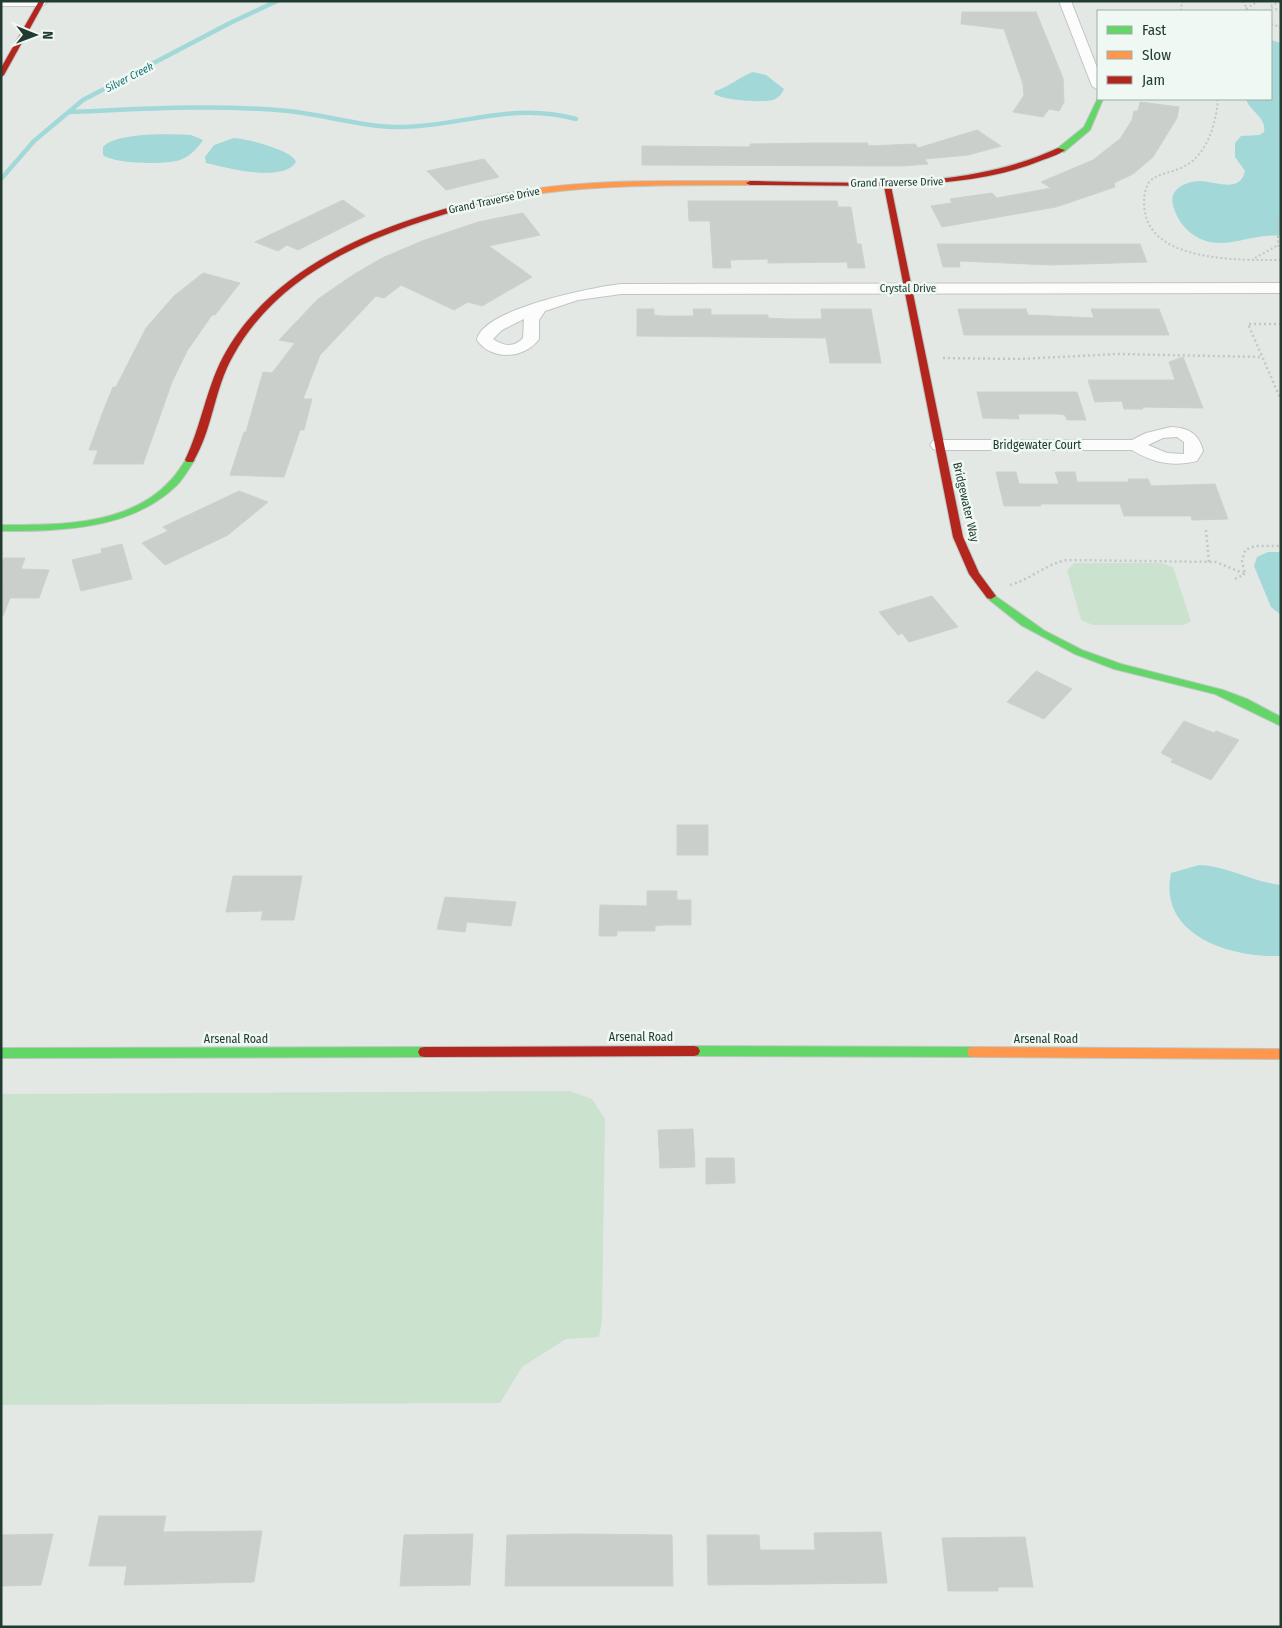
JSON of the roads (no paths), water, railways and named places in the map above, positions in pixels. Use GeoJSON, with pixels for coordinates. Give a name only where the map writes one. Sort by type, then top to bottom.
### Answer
{"type":"FeatureCollection","features":[{"type":"Feature","properties":{"kind":"street"},"geometry":{"type":"LineString","coordinates":[[1,2],[42,1]]}},
{"type":"Feature","properties":{"kind":"street"},"geometry":{"type":"LineString","coordinates":[[1,75],[42,1]]}},
{"type":"Feature","properties":{"kind":"street"},"geometry":{"type":"LineString","coordinates":[[1065,1],[1097,83]]}},
{"type":"Feature","properties":{"kind":"street","name":"Grand Traverse Drive"},"geometry":{"type":"LineString","coordinates":[[1,528],[56,529],[96,521],[132,509],[165,490],[188,466],[218,374],[232,348],[250,324],[300,279],[336,255],[389,230],[469,204],[568,186],[622,183],[887,183],[931,182],[970,178],[999,172],[1037,160],[1076,138],[1094,117],[1100,100]]}},
{"type":"Feature","properties":{"kind":"street","name":"Bridgewater Way"},"geometry":{"type":"LineString","coordinates":[[887,183],[939,445],[962,550],[987,590],[1019,618],[1044,635],[1079,652],[1137,672],[1179,680],[1220,692],[1281,722]]}},
{"type":"Feature","properties":{"kind":"street","name":"Crystal Drive"},"geometry":{"type":"LineString","coordinates":[[538,309],[562,299],[591,292],[621,289],[1281,288]]}},
{"type":"Feature","properties":{"kind":"street","name":"Bridgewater Court"},"geometry":{"type":"LineString","coordinates":[[939,445],[1136,446]]}},
{"type":"Feature","properties":{"kind":"street","name":"Arsenal Road"},"geometry":{"type":"LineString","coordinates":[[1,1053],[727,1051],[1281,1054]]}},
{"type":"Feature","properties":{"kind":"water"},"geometry":{"type":"Polygon","coordinates":[[[1272,40],[1281,43],[1281,236],[1258,237],[1225,243],[1203,240],[1192,234],[1180,221],[1173,205],[1173,195],[1179,187],[1188,183],[1199,181],[1226,185],[1238,182],[1242,178],[1245,171],[1235,157],[1235,143],[1241,136],[1259,135],[1264,132],[1263,122],[1246,100],[1272,100],[1272,40]]]}},
{"type":"Feature","properties":{"kind":"water"},"geometry":{"type":"Polygon","coordinates":[[[753,72],[766,75],[784,89],[781,94],[773,100],[760,101],[734,99],[714,94],[715,91],[753,72]]]}},
{"type":"Feature","properties":{"kind":"water"},"geometry":{"type":"Polygon","coordinates":[[[191,135],[203,140],[190,154],[183,159],[173,162],[129,162],[103,155],[103,147],[110,142],[132,136],[191,135]]]}},
{"type":"Feature","properties":{"kind":"water"},"geometry":{"type":"Polygon","coordinates":[[[234,138],[249,140],[278,149],[287,153],[296,162],[289,168],[279,172],[267,173],[206,163],[205,157],[214,145],[234,138]]]}},
{"type":"Feature","properties":{"kind":"water"},"geometry":{"type":"Polygon","coordinates":[[[1268,552],[1281,552],[1281,615],[1271,607],[1254,566],[1257,557],[1268,552]]]}},
{"type":"Feature","properties":{"kind":"water"},"geometry":{"type":"Polygon","coordinates":[[[1199,865],[1220,868],[1260,881],[1281,885],[1281,956],[1241,953],[1221,947],[1202,939],[1187,927],[1176,913],[1170,895],[1171,873],[1199,865]]]}},
{"type":"Feature","properties":{"kind":"waterway","name":"Silver Creek"},"geometry":{"type":"LineString","coordinates":[[1,179],[34,141],[83,100],[228,24],[277,1]]}},
{"type":"Feature","properties":{"kind":"waterway"},"geometry":{"type":"LineString","coordinates":[[69,112],[178,108],[261,109],[303,113],[389,127],[448,123],[490,116],[531,113],[553,114],[576,119]]}}]}
